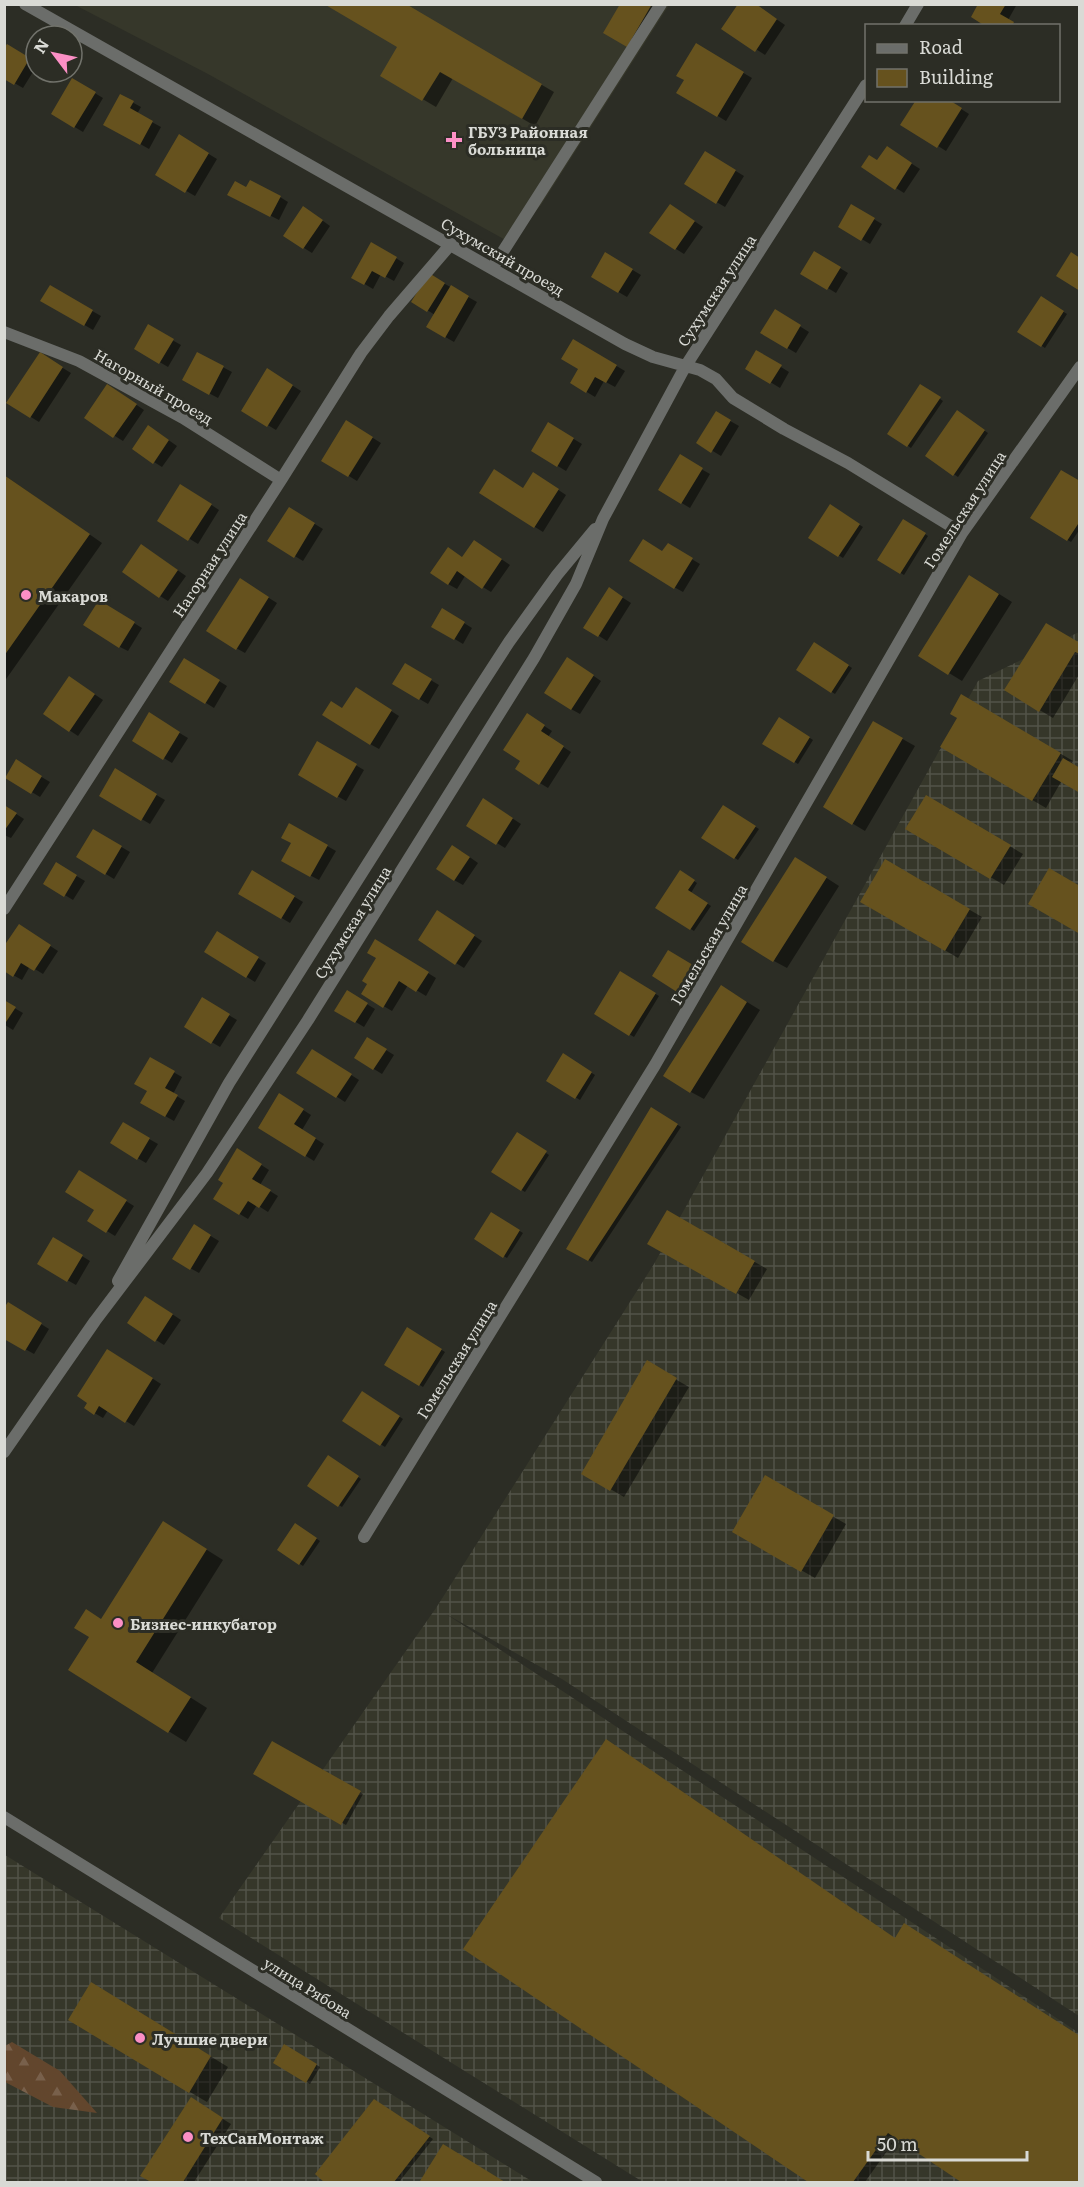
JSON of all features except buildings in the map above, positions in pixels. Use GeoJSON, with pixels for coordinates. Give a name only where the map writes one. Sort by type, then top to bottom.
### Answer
{"type":"FeatureCollection","features":[{"type":"Feature","properties":{"kind":"street","name":"Сухумский проезд"},"geometry":{"type":"LineString","coordinates":[[25,4],[493,267],[625,344],[653,357],[700,370],[716,379],[733,398],[784,429],[848,463],[962,534]]}},
{"type":"Feature","properties":{"kind":"street"},"geometry":{"type":"LineString","coordinates":[[493,267],[661,4]]}},
{"type":"Feature","properties":{"kind":"street"},"geometry":{"type":"LineString","coordinates":[[906,24],[918,4]]}},
{"type":"Feature","properties":{"kind":"street","name":"Сухумская улица"},"geometry":{"type":"LineString","coordinates":[[4,1452],[95,1321],[207,1173],[308,1020],[534,658],[576,584],[603,519],[685,367],[865,88]]}},
{"type":"Feature","properties":{"kind":"street","name":"Нагорная улица"},"geometry":{"type":"LineString","coordinates":[[4,909],[361,353],[389,316],[451,244]]}},
{"type":"Feature","properties":{"kind":"street","name":"Нагорный проезд"},"geometry":{"type":"LineString","coordinates":[[4,332],[79,361],[183,418],[281,480]]}},
{"type":"Feature","properties":{"kind":"street","name":"Гомельская улица"},"geometry":{"type":"LineString","coordinates":[[364,1538],[655,1065],[962,534],[1080,367]]}},
{"type":"Feature","properties":{"kind":"street","name":"Сухумская улица"},"geometry":{"type":"LineString","coordinates":[[95,1321],[229,1083],[509,642],[557,575],[603,519]]}},
{"type":"Feature","properties":{"kind":"street","name":"улица Рябова"},"geometry":{"type":"LineString","coordinates":[[4,1817],[596,2182]]}},
{"type":"Feature","properties":{"kind":"shaded area","name":"ГБУЗ Районная больница"},"geometry":{"type":"Polygon","coordinates":[[[75,5],[669,5],[541,205],[509,242],[208,74],[75,5]]]}},
{"type":"Feature","properties":{"kind":"shaded area"},"geometry":{"type":"Polygon","coordinates":[[[1079,632],[1079,2016],[562,1679],[446,1614],[1079,2033],[1079,2182],[643,2182],[219,1918],[436,1608],[654,1264],[978,681],[1079,632]]]}},
{"type":"Feature","properties":{"kind":"shaded area"},"geometry":{"type":"Polygon","coordinates":[[[5,1855],[533,2182],[5,2182],[5,1855]]]}},
{"type":"Feature","properties":{"kind":"green space"},"geometry":{"type":"Polygon","coordinates":[[[12,2042],[60,2071],[97,2113],[53,2107],[5,2082],[5,2046],[12,2042]]]}},
{"type":"Feature","properties":{"kind":"place","name":"ГБУЗ Районная больница"},"geometry":{"type":"Point","coordinates":[454,140]}},
{"type":"Feature","properties":{"kind":"place","name":"Макаров"},"geometry":{"type":"Point","coordinates":[26,595]}},
{"type":"Feature","properties":{"kind":"place","name":"Бизнес-инкубатор"},"geometry":{"type":"Point","coordinates":[118,1623]}},
{"type":"Feature","properties":{"kind":"place","name":"Лучшие двери"},"geometry":{"type":"Point","coordinates":[140,2038]}},
{"type":"Feature","properties":{"kind":"place","name":"ТехСанМонтаж"},"geometry":{"type":"Point","coordinates":[188,2137]}}]}
